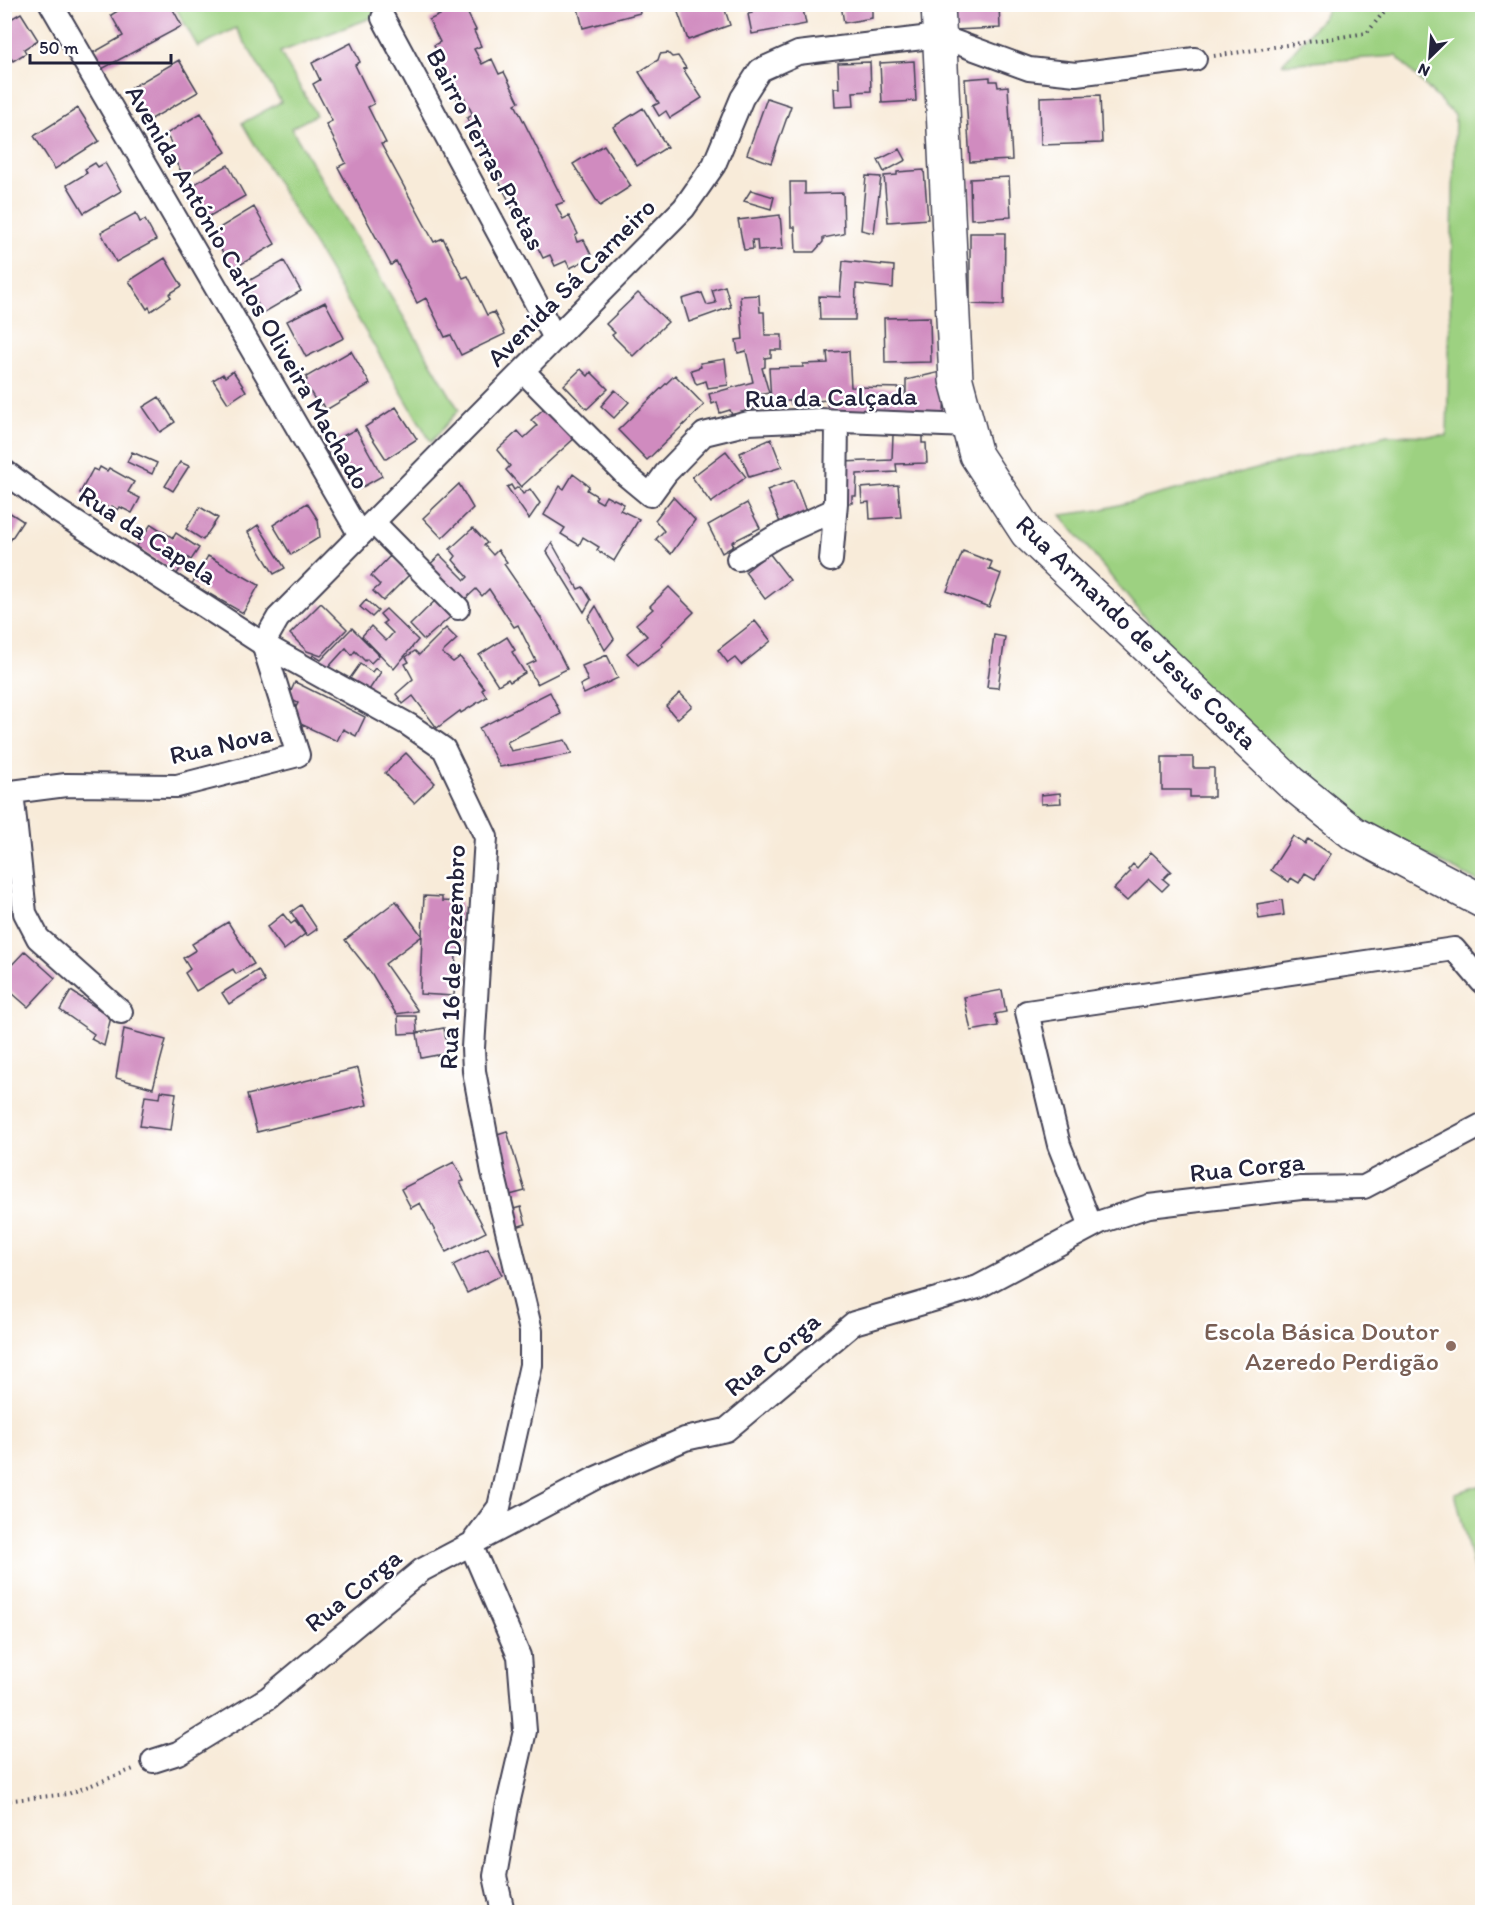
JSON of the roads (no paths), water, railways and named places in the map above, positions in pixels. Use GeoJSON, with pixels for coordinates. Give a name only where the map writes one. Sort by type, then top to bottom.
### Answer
{"type":"FeatureCollection","features":[{"type":"Feature","properties":{"kind":"street","name":"Avenida António Carlos Oliveira Machado"},"geometry":{"type":"LineString","coordinates":[[51,4],[367,529],[458,608]]}},
{"type":"Feature","properties":{"kind":"street","name":"Bairro Terras Pretas"},"geometry":{"type":"LineString","coordinates":[[383,18],[555,338]]}},
{"type":"Feature","properties":{"kind":"street","name":"Avenida Sá Carneiro"},"geometry":{"type":"LineString","coordinates":[[263,644],[278,618],[684,208],[714,165],[742,99],[760,70],[798,53],[939,20]]}},
{"type":"Feature","properties":{"kind":"street"},"geometry":{"type":"LineString","coordinates":[[939,20],[1029,69],[1076,75],[1195,59]]}},
{"type":"Feature","properties":{"kind":"street","name":"Rua Armando de Jesus Costa"},"geometry":{"type":"LineString","coordinates":[[939,20],[956,380],[976,454],[1027,533],[1290,782],[1353,833],[1482,901]]}},
{"type":"Feature","properties":{"kind":"street","name":"Rua da Calçada"},"geometry":{"type":"LineString","coordinates":[[523,371],[627,476],[650,495],[666,473],[704,434],[749,423],[837,421],[968,426]]}},
{"type":"Feature","properties":{"kind":"street"},"geometry":{"type":"LineString","coordinates":[[831,560],[836,503],[837,421]]}},
{"type":"Feature","properties":{"kind":"street","name":"Rua da Capela"},"geometry":{"type":"LineString","coordinates":[[4,471],[56,510],[263,644]]}},
{"type":"Feature","properties":{"kind":"street"},"geometry":{"type":"LineString","coordinates":[[738,559],[775,537],[832,511],[836,503]]}},
{"type":"Feature","properties":{"kind":"street","name":"Rua Nova"},"geometry":{"type":"LineString","coordinates":[[8,792],[66,785],[177,786],[298,755],[263,644]]}},
{"type":"Feature","properties":{"kind":"street","name":"Rua 16 de Dezembro"},"geometry":{"type":"LineString","coordinates":[[263,644],[409,725],[444,749],[486,837],[473,1048],[474,1071],[493,1172],[531,1331],[531,1365],[499,1507],[471,1545]]}},
{"type":"Feature","properties":{"kind":"street"},"geometry":{"type":"LineString","coordinates":[[8,792],[25,913],[38,938],[121,1012]]}},
{"type":"Feature","properties":{"kind":"street"},"geometry":{"type":"LineString","coordinates":[[1091,1226],[1059,1145],[1027,1012],[1454,950],[1482,982]]}},
{"type":"Feature","properties":{"kind":"street","name":"Rua Corga"},"geometry":{"type":"LineString","coordinates":[[153,1761],[178,1753],[268,1698],[422,1570],[596,1478],[685,1439],[726,1430],[854,1323],[978,1287],[1091,1226],[1149,1206],[1301,1188],[1364,1187],[1482,1125]]}},
{"type":"Feature","properties":{"kind":"street"},"geometry":{"type":"LineString","coordinates":[[471,1545],[519,1656],[525,1731],[507,1808],[495,1876],[503,1912]]}},
{"type":"Feature","properties":{"kind":"place","name":"Escola Básica Doutor Azeredo Perdigão"},"geometry":{"type":"Point","coordinates":[1451,1346]}}]}
